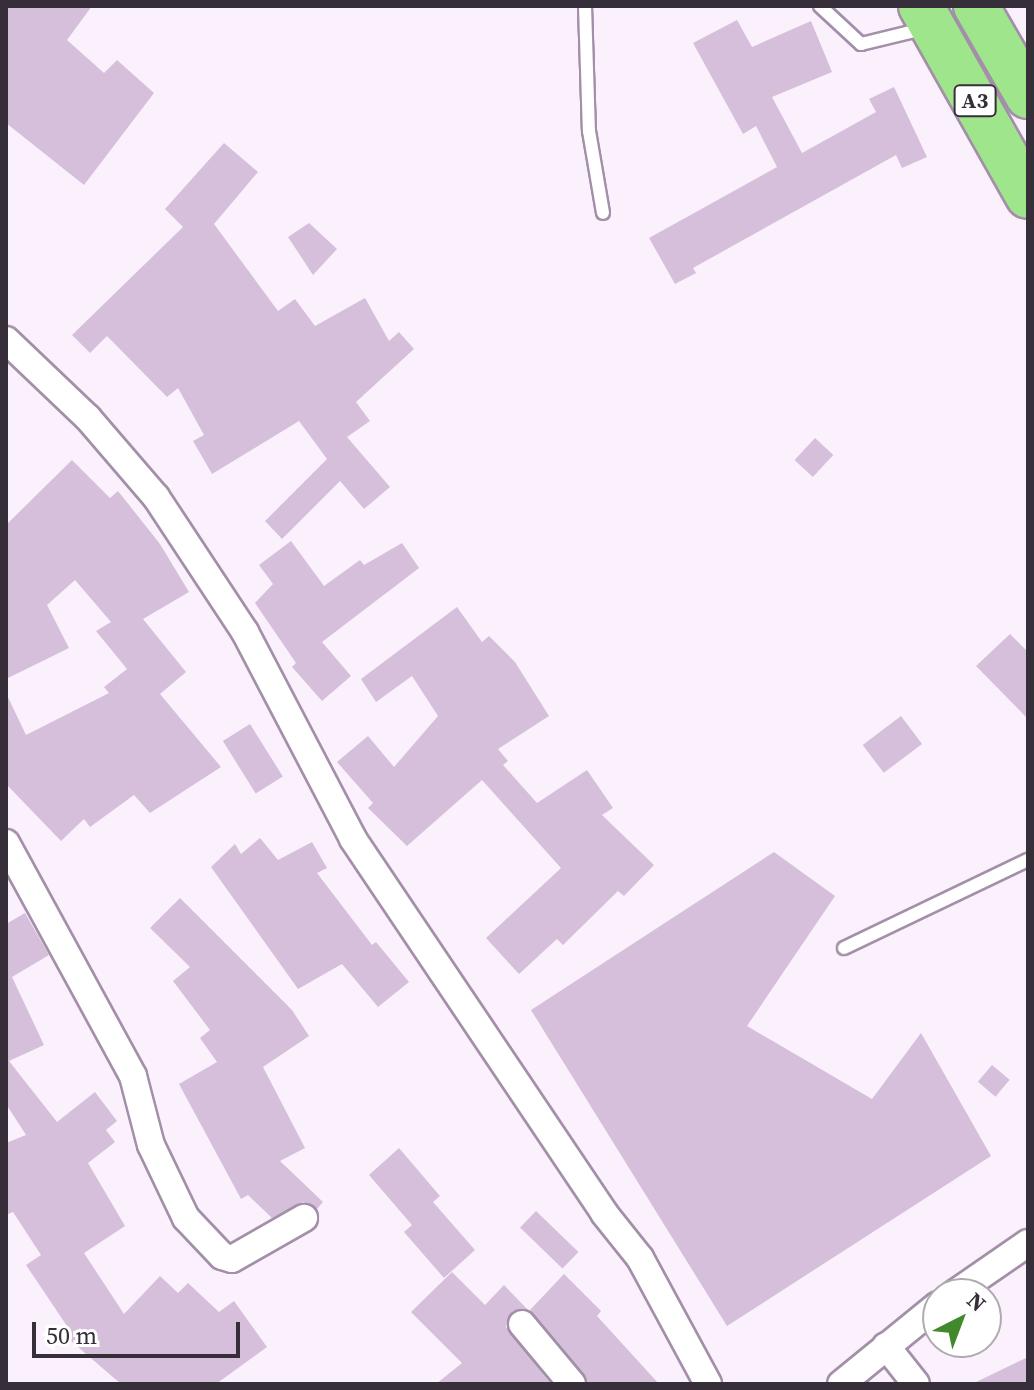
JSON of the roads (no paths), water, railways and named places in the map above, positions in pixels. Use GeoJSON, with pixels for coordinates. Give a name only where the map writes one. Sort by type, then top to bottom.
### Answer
{"type":"FeatureCollection","features":[{"type":"Feature","properties":{"kind":"highway","name":"A3"},"geometry":{"type":"LineString","coordinates":[[976,6],[1028,96]]}},
{"type":"Feature","properties":{"kind":"highway","name":"A3"},"geometry":{"type":"LineString","coordinates":[[927,16],[1028,196]]}},
{"type":"Feature","properties":{"kind":"street"},"geometry":{"type":"LineString","coordinates":[[6,340],[88,418],[156,497],[245,632],[353,839],[604,1213],[640,1258],[708,1384]]}},
{"type":"Feature","properties":{"kind":"street"},"geometry":{"type":"LineString","coordinates":[[6,843],[133,1076],[151,1145],[186,1218],[222,1256],[232,1259],[304,1218]]}},
{"type":"Feature","properties":{"kind":"street"},"geometry":{"type":"LineString","coordinates":[[977,1278],[1028,1243]]}},
{"type":"Feature","properties":{"kind":"street"},"geometry":{"type":"LineString","coordinates":[[841,1384],[922,1318]]}},
{"type":"Feature","properties":{"kind":"street"},"geometry":{"type":"LineString","coordinates":[[522,1324],[572,1384]]}},
{"type":"Feature","properties":{"kind":"street"},"geometry":{"type":"LineString","coordinates":[[886,1346],[916,1384]]}},
{"type":"Feature","properties":{"kind":"lane"},"geometry":{"type":"LineString","coordinates":[[585,6],[589,131],[603,213]]}},
{"type":"Feature","properties":{"kind":"lane"},"geometry":{"type":"LineString","coordinates":[[820,6],[861,44],[927,16]]}},
{"type":"Feature","properties":{"kind":"lane"},"geometry":{"type":"LineString","coordinates":[[844,948],[1028,860]]}}]}
